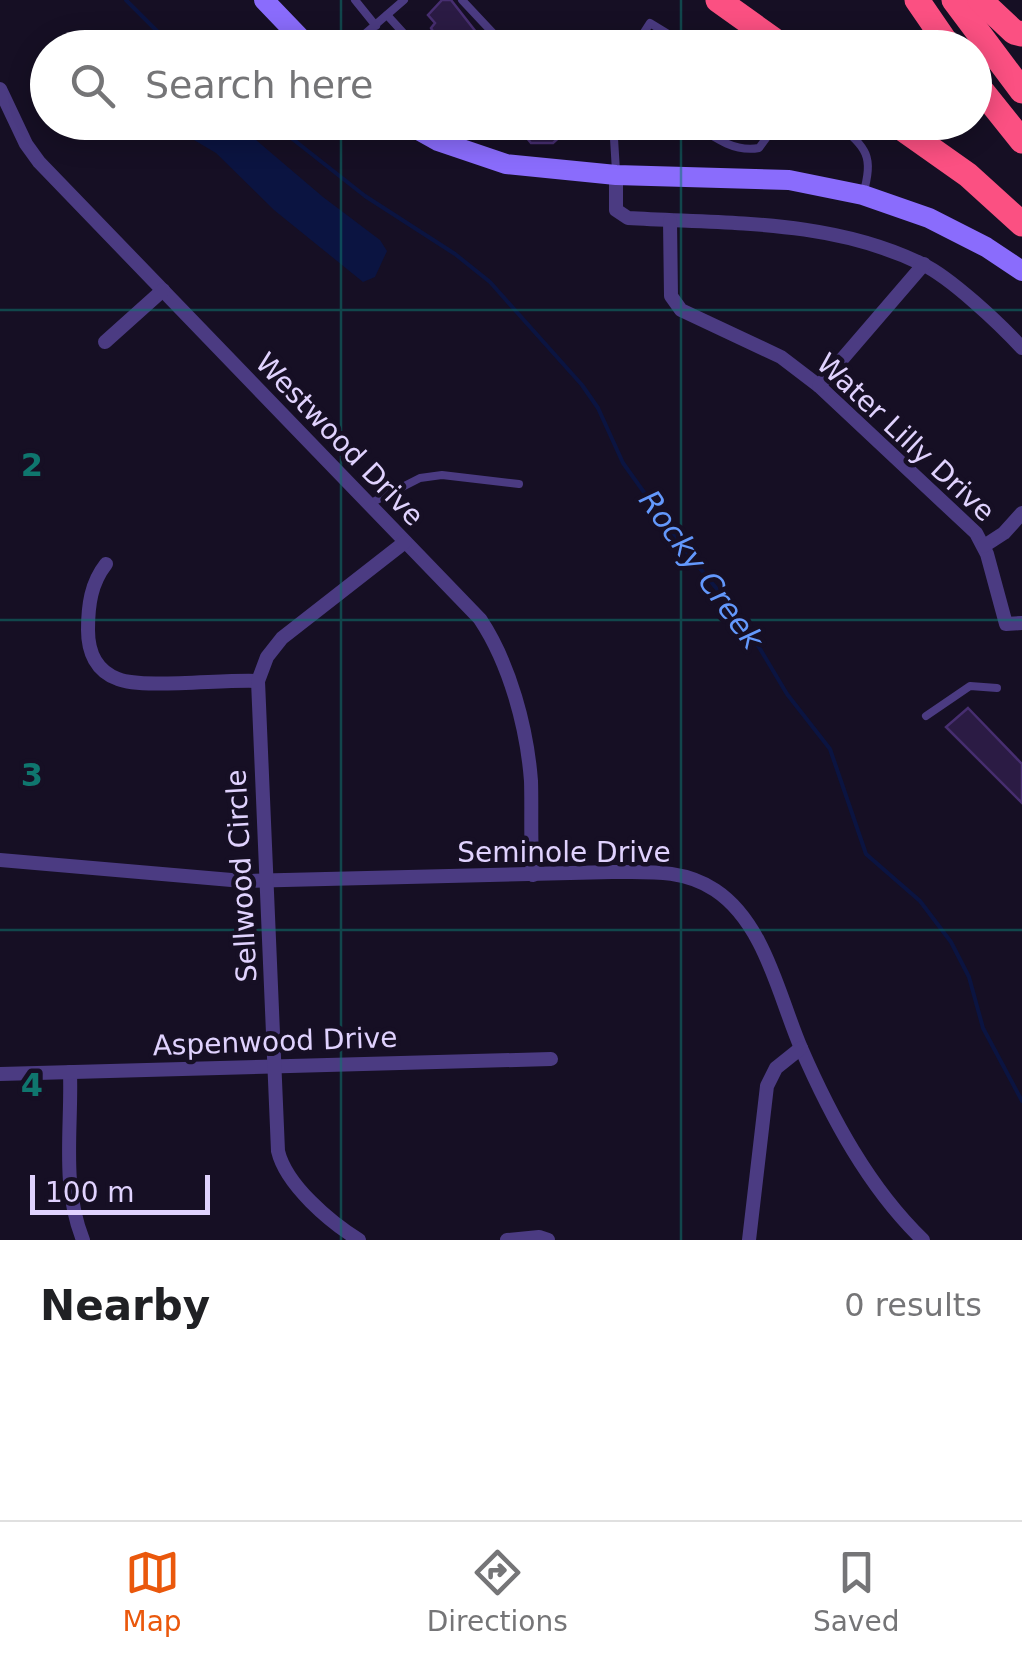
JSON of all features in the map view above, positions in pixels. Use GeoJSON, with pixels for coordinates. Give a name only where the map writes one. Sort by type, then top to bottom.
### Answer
{"type":"FeatureCollection","features":[{"type":"Feature","properties":{"kind":"highway"},"geometry":{"type":"LineString","coordinates":[[718,0],[760,30]]}},
{"type":"Feature","properties":{"kind":"highway"},"geometry":{"type":"LineString","coordinates":[[917,0],[938,30]]}},
{"type":"Feature","properties":{"kind":"highway"},"geometry":{"type":"LineString","coordinates":[[954,0],[976,30]]}},
{"type":"Feature","properties":{"kind":"highway"},"geometry":{"type":"LineString","coordinates":[[980,0],[1014,32],[1022,34]]}},
{"type":"Feature","properties":{"kind":"highway"},"geometry":{"type":"LineString","coordinates":[[992,51],[1022,91]]}},
{"type":"Feature","properties":{"kind":"highway"},"geometry":{"type":"LineString","coordinates":[[992,104],[1022,141]]}},
{"type":"Feature","properties":{"kind":"highway"},"geometry":{"type":"LineString","coordinates":[[918,140],[968,175],[1022,224]]}},
{"type":"Feature","properties":{"kind":"street"},"geometry":{"type":"LineString","coordinates":[[264,0],[293,30]]}},
{"type":"Feature","properties":{"kind":"street","name":"Westwood Drive"},"geometry":{"type":"LineString","coordinates":[[0,90],[3,108],[39,162],[474,611],[497,650],[528,751],[533,874]]}},
{"type":"Feature","properties":{"kind":"street"},"geometry":{"type":"LineString","coordinates":[[440,140],[506,164],[616,175],[790,180],[862,195],[928,218],[986,247],[1022,271]]}},
{"type":"Feature","properties":{"kind":"street"},"geometry":{"type":"LineString","coordinates":[[616,175],[616,210],[628,218],[776,224],[841,235],[924,264],[1020,340]]}},
{"type":"Feature","properties":{"kind":"street","name":"Water Lilly Drive"},"geometry":{"type":"LineString","coordinates":[[670,221],[671,296],[681,310],[781,357],[819,386],[976,533],[984,546],[1006,624],[1022,623]]}},
{"type":"Feature","properties":{"kind":"street"},"geometry":{"type":"LineString","coordinates":[[819,386],[924,264]]}},
{"type":"Feature","properties":{"kind":"street"},"geometry":{"type":"LineString","coordinates":[[105,342],[164,290]]}},
{"type":"Feature","properties":{"kind":"street"},"geometry":{"type":"LineString","coordinates":[[984,546],[1004,533],[1022,513]]}},
{"type":"Feature","properties":{"kind":"street"},"geometry":{"type":"LineString","coordinates":[[106,564],[92,588],[88,627],[91,652],[106,672],[130,682],[258,682],[267,657],[282,638],[404,542]]}},
{"type":"Feature","properties":{"kind":"street","name":"Sellwood Circle"},"geometry":{"type":"LineString","coordinates":[[258,682],[278,1151],[284,1171],[298,1188],[359,1240]]}},
{"type":"Feature","properties":{"kind":"street","name":"Seminole Drive"},"geometry":{"type":"LineString","coordinates":[[0,860],[208,880],[659,872],[688,876],[715,890],[736,908],[752,930],[801,1048],[867,1173],[896,1213],[923,1240]]}},
{"type":"Feature","properties":{"kind":"street"},"geometry":{"type":"LineString","coordinates":[[749,1240],[767,1086],[776,1068],[801,1048]]}},
{"type":"Feature","properties":{"kind":"street","name":"Aspenwood Drive"},"geometry":{"type":"LineString","coordinates":[[0,1074],[551,1059]]}},
{"type":"Feature","properties":{"kind":"street"},"geometry":{"type":"LineString","coordinates":[[70,1072],[69,1182],[72,1211],[83,1240]]}},
{"type":"Feature","properties":{"kind":"street"},"geometry":{"type":"LineString","coordinates":[[507,1240],[539,1236],[548,1240]]}},
{"type":"Feature","properties":{"kind":"lane"},"geometry":{"type":"LineString","coordinates":[[355,0],[376,26]]}},
{"type":"Feature","properties":{"kind":"lane"},"geometry":{"type":"LineString","coordinates":[[371,30],[389,9],[404,0]]}},
{"type":"Feature","properties":{"kind":"lane"},"geometry":{"type":"LineString","coordinates":[[462,0],[490,30]]}},
{"type":"Feature","properties":{"kind":"lane"},"geometry":{"type":"LineString","coordinates":[[389,9],[404,30]]}},
{"type":"Feature","properties":{"kind":"lane"},"geometry":{"type":"LineString","coordinates":[[456,148],[462,140]]}},
{"type":"Feature","properties":{"kind":"lane"},"geometry":{"type":"LineString","coordinates":[[614,140],[616,175]]}},
{"type":"Feature","properties":{"kind":"lane"},"geometry":{"type":"LineString","coordinates":[[719,140],[748,150],[759,148],[765,140]]}},
{"type":"Feature","properties":{"kind":"lane"},"geometry":{"type":"LineString","coordinates":[[856,140],[864,147],[870,167],[862,195]]}},
{"type":"Feature","properties":{"kind":"lane"},"geometry":{"type":"LineString","coordinates":[[368,505],[420,478],[442,475],[518,484]]}},
{"type":"Feature","properties":{"kind":"lane"},"geometry":{"type":"LineString","coordinates":[[926,716],[970,686],[997,688]]}},
{"type":"Feature","properties":{"kind":"shaded area"},"geometry":{"type":"Polygon","coordinates":[[[194,140],[256,140],[380,240],[387,251],[375,277],[363,282],[274,210],[216,153],[194,140]]]}},
{"type":"Feature","properties":{"kind":"building"},"geometry":{"type":"Polygon","coordinates":[[[442,0],[451,0],[475,30],[432,30],[435,23],[428,15],[442,0]]]}},
{"type":"Feature","properties":{"kind":"building"},"geometry":{"type":"Polygon","coordinates":[[[529,140],[556,140],[553,143],[529,140]]]}},
{"type":"Feature","properties":{"kind":"building"},"geometry":{"type":"Polygon","coordinates":[[[968,708],[1022,764],[1022,803],[946,727],[968,708]]]}},
{"type":"Feature","properties":{"kind":"waterway","name":"Rocky Creek"},"geometry":{"type":"LineString","coordinates":[[126,0],[156,30]]}},
{"type":"Feature","properties":{"kind":"waterway","name":"Rocky Creek"},"geometry":{"type":"LineString","coordinates":[[294,140],[365,196],[455,254],[490,282],[582,385],[598,408],[623,463],[689,555],[744,622],[787,694],[830,749],[866,854],[920,901],[951,942],[969,977],[983,1028],[1022,1101]]}}]}
